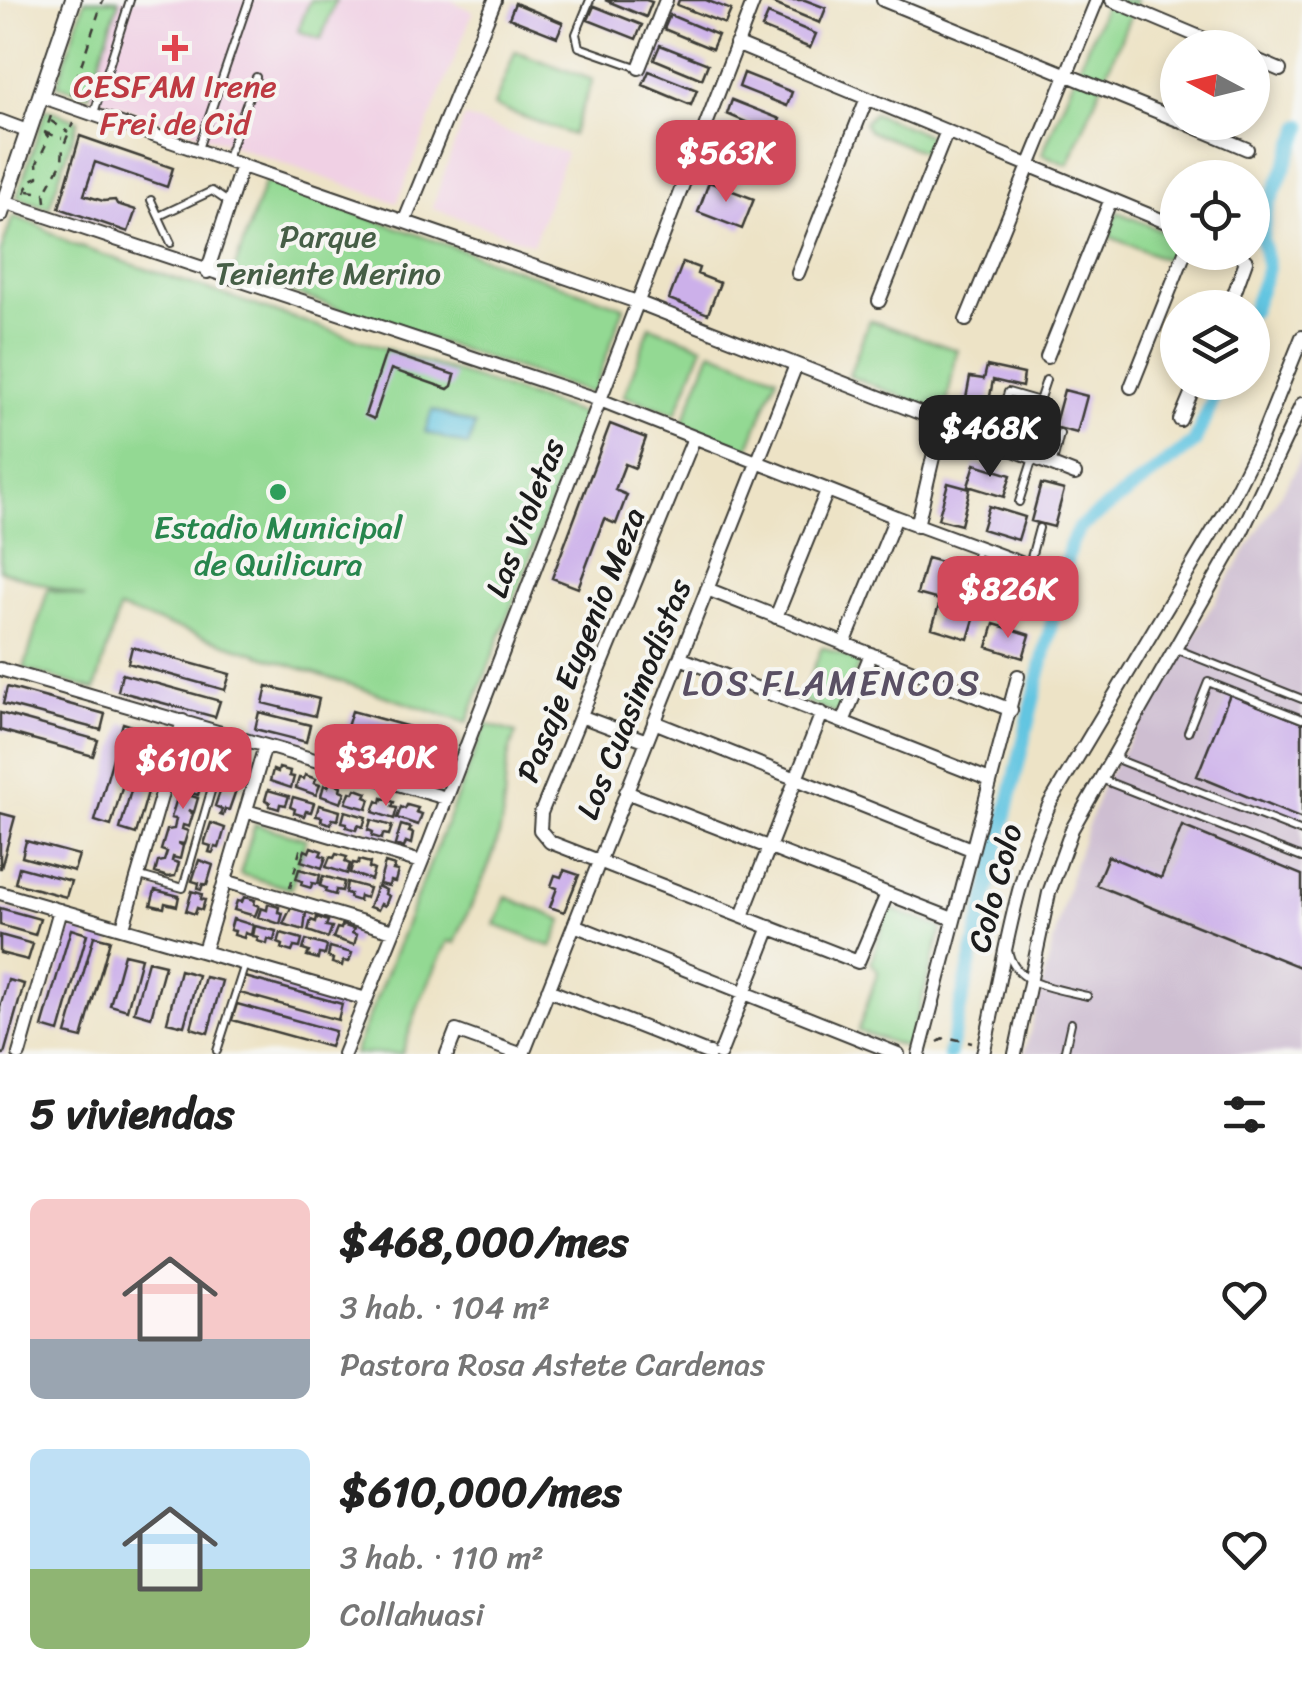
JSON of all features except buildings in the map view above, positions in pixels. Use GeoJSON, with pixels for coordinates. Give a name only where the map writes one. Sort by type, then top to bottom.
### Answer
{"type":"FeatureCollection","features":[{"type":"Feature","properties":{"kind":"street"},"geometry":{"type":"LineString","coordinates":[[73,0],[46,98],[28,130],[2,208],[600,400],[896,518],[1045,572]]}},
{"type":"Feature","properties":{"kind":"street"},"geometry":{"type":"LineString","coordinates":[[405,220],[494,0]]}},
{"type":"Feature","properties":{"kind":"street"},"geometry":{"type":"LineString","coordinates":[[639,68],[666,0]]}},
{"type":"Feature","properties":{"kind":"street","name":"Las Violetas"},"geometry":{"type":"LineString","coordinates":[[344,1054],[422,862],[754,0]]}},
{"type":"Feature","properties":{"kind":"street"},"geometry":{"type":"LineString","coordinates":[[882,0],[1160,114]]}},
{"type":"Feature","properties":{"kind":"street"},"geometry":{"type":"LineString","coordinates":[[966,320],[1096,0]]}},
{"type":"Feature","properties":{"kind":"street"},"geometry":{"type":"LineString","coordinates":[[1112,0],[1183,30]]}},
{"type":"Feature","properties":{"kind":"street"},"geometry":{"type":"LineString","coordinates":[[736,44],[1160,219]]}},
{"type":"Feature","properties":{"kind":"street"},"geometry":{"type":"LineString","coordinates":[[1270,66],[1280,70]]}},
{"type":"Feature","properties":{"kind":"street"},"geometry":{"type":"LineString","coordinates":[[46,98],[638,302],[1075,474]]}},
{"type":"Feature","properties":{"kind":"street"},"geometry":{"type":"LineString","coordinates":[[798,273],[867,98]]}},
{"type":"Feature","properties":{"kind":"street"},"geometry":{"type":"LineString","coordinates":[[0,121],[28,130]]}},
{"type":"Feature","properties":{"kind":"street"},"geometry":{"type":"LineString","coordinates":[[879,301],[947,131]]}},
{"type":"Feature","properties":{"kind":"street"},"geometry":{"type":"LineString","coordinates":[[1225,140],[1247,149]]}},
{"type":"Feature","properties":{"kind":"street"},"geometry":{"type":"LineString","coordinates":[[207,272],[242,165]]}},
{"type":"Feature","properties":{"kind":"street"},"geometry":{"type":"LineString","coordinates":[[1047,357],[1112,199]]}},
{"type":"Feature","properties":{"kind":"street"},"geometry":{"type":"LineString","coordinates":[[1132,387],[1178,270]]}},
{"type":"Feature","properties":{"kind":"street","name":"Colo Colo"},"geometry":{"type":"LineString","coordinates":[[983,1054],[1027,855],[1044,814],[1229,504],[1258,446],[1302,336]]}},
{"type":"Feature","properties":{"kind":"street","name":"Los Cuasimodistas"},"geometry":{"type":"LineString","coordinates":[[521,1054],[796,365]]}},
{"type":"Feature","properties":{"kind":"street"},"geometry":{"type":"LineString","coordinates":[[1180,420],[1188,400]]}},
{"type":"Feature","properties":{"kind":"street","name":"Colo Colo"},"geometry":{"type":"LineString","coordinates":[[1014,1054],[1049,893],[1072,829],[1260,499],[1302,404]]}},
{"type":"Feature","properties":{"kind":"street"},"geometry":{"type":"LineString","coordinates":[[917,526],[941,422]]}},
{"type":"Feature","properties":{"kind":"street","name":"Pasaje Eugenio Meza"},"geometry":{"type":"LineString","coordinates":[[694,438],[541,814],[540,830],[550,842],[858,962],[887,894]]}},
{"type":"Feature","properties":{"kind":"street"},"geometry":{"type":"LineString","coordinates":[[776,616],[827,491]]}},
{"type":"Feature","properties":{"kind":"street"},"geometry":{"type":"LineString","coordinates":[[844,644],[896,518]]}},
{"type":"Feature","properties":{"kind":"street"},"geometry":{"type":"LineString","coordinates":[[707,589],[1012,710]]}},
{"type":"Feature","properties":{"kind":"street"},"geometry":{"type":"LineString","coordinates":[[1158,622],[1175,647]]}},
{"type":"Feature","properties":{"kind":"street"},"geometry":{"type":"LineString","coordinates":[[1146,643],[1175,647]]}},
{"type":"Feature","properties":{"kind":"street"},"geometry":{"type":"LineString","coordinates":[[844,722],[871,654]]}},
{"type":"Feature","properties":{"kind":"street"},"geometry":{"type":"LineString","coordinates":[[680,658],[990,780]]}},
{"type":"Feature","properties":{"kind":"street"},"geometry":{"type":"LineString","coordinates":[[0,669],[446,798]]}},
{"type":"Feature","properties":{"kind":"street"},"geometry":{"type":"LineString","coordinates":[[919,1054],[1018,676]]}},
{"type":"Feature","properties":{"kind":"street"},"geometry":{"type":"LineString","coordinates":[[742,916],[822,714]]}},
{"type":"Feature","properties":{"kind":"street"},"geometry":{"type":"LineString","coordinates":[[582,717],[646,741]]}},
{"type":"Feature","properties":{"kind":"street"},"geometry":{"type":"LineString","coordinates":[[123,928],[183,721]]}},
{"type":"Feature","properties":{"kind":"street"},"geometry":{"type":"LineString","coordinates":[[654,722],[971,849]]}},
{"type":"Feature","properties":{"kind":"street"},"geometry":{"type":"LineString","coordinates":[[204,951],[265,746]]}},
{"type":"Feature","properties":{"kind":"street"},"geometry":{"type":"LineString","coordinates":[[626,792],[953,919]]}},
{"type":"Feature","properties":{"kind":"street"},"geometry":{"type":"LineString","coordinates":[[246,811],[422,862]]}},
{"type":"Feature","properties":{"kind":"street"},"geometry":{"type":"LineString","coordinates":[[225,881],[393,931]]}},
{"type":"Feature","properties":{"kind":"street"},"geometry":{"type":"LineString","coordinates":[[0,893],[366,999]]}},
{"type":"Feature","properties":{"kind":"street"},"geometry":{"type":"LineString","coordinates":[[19,1054],[60,910]]}},
{"type":"Feature","properties":{"kind":"street"},"geometry":{"type":"LineString","coordinates":[[574,925],[898,1054]]}},
{"type":"Feature","properties":{"kind":"street"},"geometry":{"type":"LineString","coordinates":[[720,1054],[770,927]]}},
{"type":"Feature","properties":{"kind":"street"},"geometry":{"type":"LineString","coordinates":[[548,990],[710,1054]]}},
{"type":"Feature","properties":{"kind":"street"},"geometry":{"type":"LineString","coordinates":[[446,1054],[456,1031],[521,1054]]}},
{"type":"Feature","properties":{"kind":"lane"},"geometry":{"type":"LineString","coordinates":[[94,114],[130,0]]}},
{"type":"Feature","properties":{"kind":"lane"},"geometry":{"type":"LineString","coordinates":[[198,150],[249,0]]}},
{"type":"Feature","properties":{"kind":"lane"},"geometry":{"type":"LineString","coordinates":[[590,0],[576,34],[580,47],[639,68]]}},
{"type":"Feature","properties":{"kind":"lane"},"geometry":{"type":"LineString","coordinates":[[226,160],[256,77]]}},
{"type":"Feature","properties":{"kind":"lane"},"geometry":{"type":"LineString","coordinates":[[159,216],[212,190],[229,202]]}},
{"type":"Feature","properties":{"kind":"lane"},"geometry":{"type":"LineString","coordinates":[[151,200],[171,243]]}},
{"type":"Feature","properties":{"kind":"lane"},"geometry":{"type":"LineString","coordinates":[[994,443],[1008,392],[1039,401],[1046,380]]}},
{"type":"Feature","properties":{"kind":"lane"},"geometry":{"type":"LineString","coordinates":[[1052,466],[1060,434]]}},
{"type":"Feature","properties":{"kind":"lane"},"geometry":{"type":"LineString","coordinates":[[1018,502],[1033,458]]}},
{"type":"Feature","properties":{"kind":"lane"},"geometry":{"type":"LineString","coordinates":[[1028,566],[1039,528]]}},
{"type":"Feature","properties":{"kind":"lane"},"geometry":{"type":"LineString","coordinates":[[964,596],[978,548]]}},
{"type":"Feature","properties":{"kind":"lane"},"geometry":{"type":"LineString","coordinates":[[1175,647],[1302,699]]}},
{"type":"Feature","properties":{"kind":"lane"},"geometry":{"type":"LineString","coordinates":[[1188,732],[1208,682],[1302,719]]}},
{"type":"Feature","properties":{"kind":"lane"},"geometry":{"type":"LineString","coordinates":[[138,875],[183,888],[228,734]]}},
{"type":"Feature","properties":{"kind":"lane"},"geometry":{"type":"LineString","coordinates":[[1112,757],[1302,832]]}},
{"type":"Feature","properties":{"kind":"lane"},"geometry":{"type":"LineString","coordinates":[[1100,778],[1302,858]]}},
{"type":"Feature","properties":{"kind":"lane"},"geometry":{"type":"LineString","coordinates":[[1006,944],[1016,973],[1031,981],[1088,996]]}},
{"type":"Feature","properties":{"kind":"lane"},"geometry":{"type":"LineString","coordinates":[[218,1051],[245,963]]}},
{"type":"Feature","properties":{"kind":"lane"},"geometry":{"type":"LineString","coordinates":[[1064,1054],[1072,1023]]}},
{"type":"Feature","properties":{"kind":"path"},"geometry":{"type":"LineString","coordinates":[[67,106],[102,0]]}},
{"type":"Feature","properties":{"kind":"path"},"geometry":{"type":"LineString","coordinates":[[45,132],[49,120],[46,98]]}},
{"type":"Feature","properties":{"kind":"path"},"geometry":{"type":"LineString","coordinates":[[49,120],[68,132]]}},
{"type":"Feature","properties":{"kind":"path"},"geometry":{"type":"LineString","coordinates":[[47,204],[44,193],[62,162],[65,139],[76,121]]}},
{"type":"Feature","properties":{"kind":"path"},"geometry":{"type":"LineString","coordinates":[[45,132],[65,139]]}},
{"type":"Feature","properties":{"kind":"path"},"geometry":{"type":"LineString","coordinates":[[38,177],[38,164],[49,138],[45,132]]}},
{"type":"Feature","properties":{"kind":"path"},"geometry":{"type":"LineString","coordinates":[[44,193],[26,191],[30,180],[38,177],[52,181]]}},
{"type":"Feature","properties":{"kind":"path"},"geometry":{"type":"LineString","coordinates":[[287,900],[306,828]]}},
{"type":"Feature","properties":{"kind":"path"},"geometry":{"type":"LineString","coordinates":[[947,1037],[967,1042]]}},
{"type":"Feature","properties":{"kind":"shaded area"},"geometry":{"type":"Polygon","coordinates":[[[119,0],[451,0],[473,12],[397,203],[89,95],[119,0]]]}},
{"type":"Feature","properties":{"kind":"shaded area"},"geometry":{"type":"Polygon","coordinates":[[[464,117],[566,153],[533,244],[432,208],[464,117]]]}},
{"type":"Feature","properties":{"kind":"shaded area"},"geometry":{"type":"Polygon","coordinates":[[[1302,452],[1302,1054],[1024,1054],[1073,867],[1103,784],[1294,472],[1302,452]]]}},
{"type":"Feature","properties":{"kind":"green space"},"geometry":{"type":"Polygon","coordinates":[[[85,0],[119,0],[89,95],[57,85],[85,0]]]}},
{"type":"Feature","properties":{"kind":"green space"},"geometry":{"type":"Polygon","coordinates":[[[310,0],[336,0],[321,39],[298,31],[310,0]]]}},
{"type":"Feature","properties":{"kind":"green space"},"geometry":{"type":"Polygon","coordinates":[[[1107,0],[1137,0],[1068,165],[1042,154],[1107,0]]]}},
{"type":"Feature","properties":{"kind":"green space"},"geometry":{"type":"Polygon","coordinates":[[[515,51],[593,80],[572,135],[494,106],[515,51]]]}},
{"type":"Feature","properties":{"kind":"green space"},"geometry":{"type":"Polygon","coordinates":[[[46,109],[78,120],[49,208],[17,197],[46,109]]]}},
{"type":"Feature","properties":{"kind":"green space"},"geometry":{"type":"Polygon","coordinates":[[[873,113],[935,138],[928,154],[869,131],[864,123],[873,113]]]}},
{"type":"Feature","properties":{"kind":"green space","name":"Parque Teniente Merino"},"geometry":{"type":"Polygon","coordinates":[[[265,181],[624,307],[593,394],[233,273],[265,181]]]}},
{"type":"Feature","properties":{"kind":"green space"},"geometry":{"type":"Polygon","coordinates":[[[1118,212],[1160,230],[1160,257],[1108,236],[1118,212]]]}},
{"type":"Feature","properties":{"kind":"green space","name":"Estadio Municipal de Quilicura"},"geometry":{"type":"Polygon","coordinates":[[[13,216],[71,244],[585,415],[467,723],[119,609],[95,690],[24,669],[48,589],[85,598],[0,570],[0,254],[13,216]]]}},
{"type":"Feature","properties":{"kind":"green space"},"geometry":{"type":"Polygon","coordinates":[[[869,320],[957,350],[945,413],[849,376],[869,320]]]}},
{"type":"Feature","properties":{"kind":"green space"},"geometry":{"type":"Polygon","coordinates":[[[650,326],[703,346],[676,414],[624,396],[650,326]]]}},
{"type":"Feature","properties":{"kind":"green space"},"geometry":{"type":"Polygon","coordinates":[[[711,351],[777,376],[748,450],[682,425],[711,351]]]}},
{"type":"Feature","properties":{"kind":"green space"},"geometry":{"type":"Polygon","coordinates":[[[822,647],[860,662],[839,715],[801,700],[822,647]]]}},
{"type":"Feature","properties":{"kind":"green space"},"geometry":{"type":"Polygon","coordinates":[[[486,724],[516,733],[507,767],[501,826],[486,871],[455,943],[448,941],[420,1001],[402,1054],[354,1054],[486,724]]]}},
{"type":"Feature","properties":{"kind":"green space"},"geometry":{"type":"Polygon","coordinates":[[[255,824],[306,839],[291,889],[240,874],[255,824]]]}},
{"type":"Feature","properties":{"kind":"green space"},"geometry":{"type":"Polygon","coordinates":[[[506,897],[563,920],[552,947],[495,925],[506,897]]]}},
{"type":"Feature","properties":{"kind":"green space"},"geometry":{"type":"Polygon","coordinates":[[[888,908],[942,928],[908,1048],[858,1031],[878,971],[871,962],[888,908]]]}},
{"type":"Feature","properties":{"kind":"water"},"geometry":{"type":"Polygon","coordinates":[[[432,410],[475,425],[468,446],[425,432],[432,410]]]}},
{"type":"Feature","properties":{"kind":"waterway"},"geometry":{"type":"LineString","coordinates":[[1260,290],[1268,268],[1262,239],[1266,212],[1302,126]]}},
{"type":"Feature","properties":{"kind":"waterway"},"geometry":{"type":"LineString","coordinates":[[949,1054],[1070,546],[1079,528],[1194,443],[1213,400]]}},
{"type":"Feature","properties":{"kind":"place","name":"CESFAM Irene Frei de Cid"},"geometry":{"type":"Point","coordinates":[175,48]}},
{"type":"Feature","properties":{"kind":"place","name":"Estadio Municipal de Quilicura"},"geometry":{"type":"Point","coordinates":[278,492]}},
{"type":"Feature","properties":{"kind":"district","name":"LOS FLAMENCOS"},"geometry":{"type":"Point","coordinates":[832,683]}}]}
